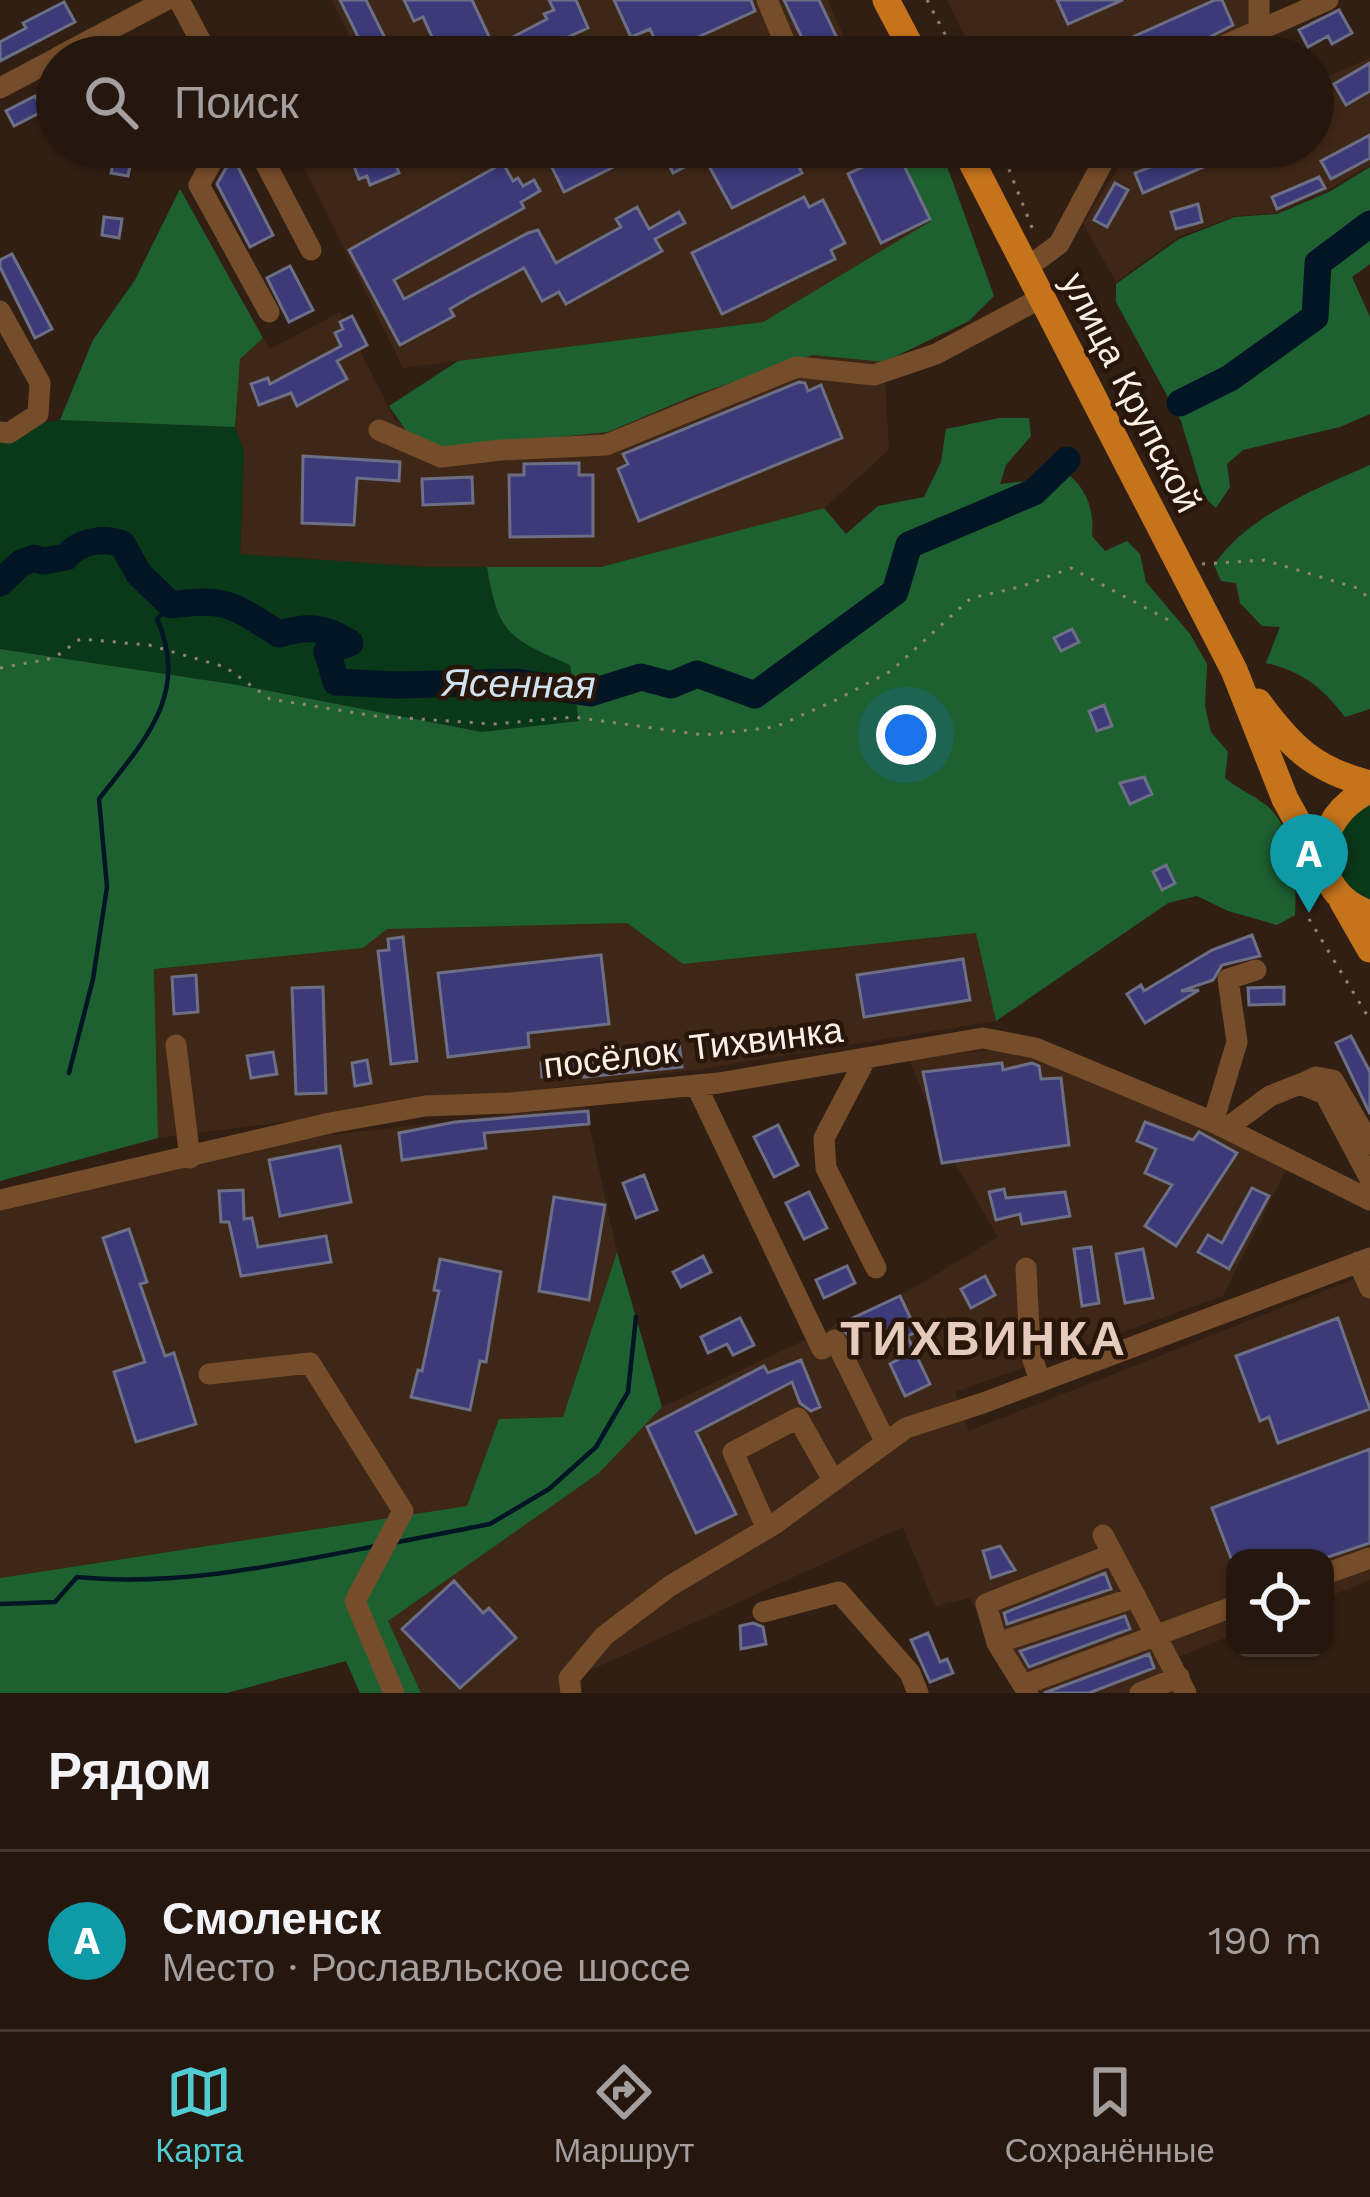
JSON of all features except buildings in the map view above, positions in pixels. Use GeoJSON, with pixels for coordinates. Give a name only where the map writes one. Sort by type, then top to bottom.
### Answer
{"type":"FeatureCollection","features":[{"type":"Feature","properties":{"kind":"main road"},"geometry":{"type":"LineString","coordinates":[[886,0],[905,36]]}},
{"type":"Feature","properties":{"kind":"main road","name":"улица Крупской"},"geometry":{"type":"LineString","coordinates":[[977,168],[1036,263],[1043,297],[1234,670],[1286,799],[1370,949]]}},
{"type":"Feature","properties":{"kind":"main road","name":"улица Крупской"},"geometry":{"type":"LineString","coordinates":[[1234,670],[1290,746],[1341,777],[1370,787]]}},
{"type":"Feature","properties":{"kind":"main road"},"geometry":{"type":"LineString","coordinates":[[1370,787],[1352,798],[1329,825],[1324,860],[1332,884],[1348,904],[1370,914]]}},
{"type":"Feature","properties":{"kind":"street"},"geometry":{"type":"LineString","coordinates":[[98,36],[166,0]]}},
{"type":"Feature","properties":{"kind":"street"},"geometry":{"type":"LineString","coordinates":[[179,0],[198,36]]}},
{"type":"Feature","properties":{"kind":"street"},"geometry":{"type":"LineString","coordinates":[[767,0],[782,36]]}},
{"type":"Feature","properties":{"kind":"street"},"geometry":{"type":"LineString","coordinates":[[1258,28],[1259,0]]}},
{"type":"Feature","properties":{"kind":"street"},"geometry":{"type":"LineString","coordinates":[[1241,36],[1328,0]]}},
{"type":"Feature","properties":{"kind":"street"},"geometry":{"type":"LineString","coordinates":[[0,88],[36,69]]}},
{"type":"Feature","properties":{"kind":"street"},"geometry":{"type":"LineString","coordinates":[[208,168],[199,185],[269,313]]}},
{"type":"Feature","properties":{"kind":"street"},"geometry":{"type":"LineString","coordinates":[[268,168],[311,250]]}},
{"type":"Feature","properties":{"kind":"street"},"geometry":{"type":"LineString","coordinates":[[1036,263],[1059,244],[1100,168]]}},
{"type":"Feature","properties":{"kind":"street"},"geometry":{"type":"LineString","coordinates":[[379,430],[441,457],[606,445],[797,367],[874,375],[895,368],[936,354],[1043,297]]}},
{"type":"Feature","properties":{"kind":"street"},"geometry":{"type":"LineString","coordinates":[[0,311],[40,383],[38,414],[9,433],[0,432]]}},
{"type":"Feature","properties":{"kind":"street"},"geometry":{"type":"LineString","coordinates":[[1220,1125],[1237,1042],[1228,979],[1256,970]]}},
{"type":"Feature","properties":{"kind":"street","name":"посёлок Тихвинка"},"geometry":{"type":"LineString","coordinates":[[0,1200],[330,1123],[424,1106],[696,1085],[983,1038],[1035,1048],[1220,1125],[1370,1200]]}},
{"type":"Feature","properties":{"kind":"street"},"geometry":{"type":"LineString","coordinates":[[176,1045],[190,1158]]}},
{"type":"Feature","properties":{"kind":"street"},"geometry":{"type":"LineString","coordinates":[[866,1058],[824,1138],[826,1168],[876,1268]]}},
{"type":"Feature","properties":{"kind":"street"},"geometry":{"type":"LineString","coordinates":[[1220,1125],[1316,1077],[1333,1080],[1370,1144]]}},
{"type":"Feature","properties":{"kind":"street"},"geometry":{"type":"LineString","coordinates":[[1300,1084],[1325,1094],[1369,1174]]}},
{"type":"Feature","properties":{"kind":"street"},"geometry":{"type":"LineString","coordinates":[[696,1085],[822,1349],[835,1340],[886,1443]]}},
{"type":"Feature","properties":{"kind":"street"},"geometry":{"type":"LineString","coordinates":[[571,1693],[569,1678],[604,1636],[670,1586],[767,1529],[906,1428],[1364,1260],[1370,1288]]}},
{"type":"Feature","properties":{"kind":"street"},"geometry":{"type":"LineString","coordinates":[[1025,1268],[1030,1350],[1040,1382]]}},
{"type":"Feature","properties":{"kind":"street"},"geometry":{"type":"LineString","coordinates":[[209,1373],[310,1363],[404,1510],[355,1601],[394,1693]]}},
{"type":"Feature","properties":{"kind":"street"},"geometry":{"type":"LineString","coordinates":[[767,1529],[733,1452],[798,1418],[833,1480]]}},
{"type":"Feature","properties":{"kind":"street"},"geometry":{"type":"LineString","coordinates":[[1140,1693],[1183,1685],[1154,1634],[1108,1545],[986,1604],[997,1643],[1025,1689],[1154,1634],[1226,1609]]}},
{"type":"Feature","properties":{"kind":"street"},"geometry":{"type":"LineString","coordinates":[[1334,1571],[1370,1558]]}},
{"type":"Feature","properties":{"kind":"street"},"geometry":{"type":"LineString","coordinates":[[763,1612],[839,1592],[910,1673],[918,1693]]}},
{"type":"Feature","properties":{"kind":"street"},"geometry":{"type":"LineString","coordinates":[[997,1643],[1136,1597]]}},
{"type":"Feature","properties":{"kind":"path"},"geometry":{"type":"LineString","coordinates":[[927,0],[946,36]]}},
{"type":"Feature","properties":{"kind":"path"},"geometry":{"type":"LineString","coordinates":[[1007,168],[1036,263]]}},
{"type":"Feature","properties":{"kind":"path"},"geometry":{"type":"LineString","coordinates":[[1200,564],[1264,560],[1357,588],[1370,599]]}},
{"type":"Feature","properties":{"kind":"path"},"geometry":{"type":"LineString","coordinates":[[0,668],[54,658],[80,639],[149,645],[225,667],[270,700],[375,716],[494,724],[573,717],[704,735],[775,727],[834,701],[891,670],[971,598],[1071,568],[1174,623]]}},
{"type":"Feature","properties":{"kind":"path"},"geometry":{"type":"LineString","coordinates":[[1309,919],[1370,1020]]}},
{"type":"Feature","properties":{"kind":"shaded area"},"geometry":{"type":"Polygon","coordinates":[[[332,0],[827,0],[844,36],[350,36],[332,0]]]}},
{"type":"Feature","properties":{"kind":"shaded area"},"geometry":{"type":"Polygon","coordinates":[[[947,0],[1256,0],[1254,24],[1226,36],[965,36],[947,0]]]}},
{"type":"Feature","properties":{"kind":"shaded area"},"geometry":{"type":"Polygon","coordinates":[[[1370,58],[1370,165],[1277,213],[1235,216],[1178,237],[1116,282],[1083,223],[1118,168],[1334,168],[1334,74],[1370,58]]]}},
{"type":"Feature","properties":{"kind":"shaded area"},"geometry":{"type":"Polygon","coordinates":[[[304,168],[907,168],[932,221],[763,322],[403,368],[304,168]]]}},
{"type":"Feature","properties":{"kind":"shaded area"},"geometry":{"type":"Polygon","coordinates":[[[340,312],[396,421],[444,449],[608,432],[695,395],[813,355],[884,362],[889,450],[824,508],[601,567],[423,567],[240,554],[244,452],[235,427],[240,359],[263,338],[270,349],[340,312]]]}},
{"type":"Feature","properties":{"kind":"shaded area"},"geometry":{"type":"Polygon","coordinates":[[[627,923],[683,964],[977,933],[996,1021],[700,1069],[158,1138],[154,969],[363,948],[386,929],[627,923]]]}},
{"type":"Feature","properties":{"kind":"shaded area"},"geometry":{"type":"Polygon","coordinates":[[[1026,1046],[1287,1168],[1223,1296],[955,1392],[969,1431],[1367,1274],[1370,1580],[1334,1594],[1334,1549],[1226,1549],[1226,1638],[1178,1657],[1194,1693],[1015,1693],[970,1598],[935,1606],[903,1527],[582,1674],[580,1693],[421,1693],[388,1621],[599,1473],[662,1407],[905,1293],[998,1237],[945,1146],[909,1059],[1026,1046]]]}},
{"type":"Feature","properties":{"kind":"shaded area"},"geometry":{"type":"Polygon","coordinates":[[[585,1106],[617,1252],[563,1417],[499,1419],[467,1506],[0,1578],[0,1211],[305,1138],[585,1106]]]}},
{"type":"Feature","properties":{"kind":"green space"},"geometry":{"type":"Polygon","coordinates":[[[1370,167],[1370,264],[1352,277],[1370,317],[1370,414],[1340,427],[1243,450],[1227,464],[1230,487],[1216,508],[1204,497],[1181,421],[1116,302],[1116,284],[1179,239],[1235,217],[1277,214],[1329,192],[1370,167]]]}},
{"type":"Feature","properties":{"kind":"green space"},"geometry":{"type":"Polygon","coordinates":[[[907,168],[948,168],[994,296],[969,321],[884,362],[813,355],[695,395],[608,432],[444,449],[410,436],[389,406],[458,361],[763,322],[931,221],[907,168]]]}},
{"type":"Feature","properties":{"kind":"green space"},"geometry":{"type":"Polygon","coordinates":[[[180,189],[263,338],[240,359],[235,427],[60,420],[93,340],[135,280],[180,189]]]}},
{"type":"Feature","properties":{"kind":"green space"},"geometry":{"type":"Polygon","coordinates":[[[999,418],[1029,418],[1031,436],[1006,465],[1000,484],[1027,481],[1052,462],[1062,469],[1088,502],[1092,536],[1105,551],[1127,541],[1140,554],[1146,582],[1190,634],[1207,664],[1205,706],[1211,732],[1228,752],[1225,778],[1266,805],[1283,827],[1294,872],[1295,915],[1277,925],[1197,896],[1168,903],[996,1021],[976,933],[683,964],[627,923],[387,929],[363,948],[154,969],[158,1138],[0,1181],[0,649],[238,685],[482,732],[579,721],[570,665],[510,632],[496,608],[487,567],[601,567],[824,508],[846,534],[878,506],[924,497],[941,462],[946,429],[999,418]]]}},
{"type":"Feature","properties":{"kind":"green space"},"geometry":{"type":"Polygon","coordinates":[[[60,420],[235,427],[244,452],[240,554],[487,567],[496,608],[511,632],[571,665],[580,721],[482,732],[238,685],[0,649],[0,429],[60,420]]]}},
{"type":"Feature","properties":{"kind":"green space"},"geometry":{"type":"Polygon","coordinates":[[[1370,465],[1370,709],[1345,717],[1311,682],[1266,663],[1280,627],[1262,626],[1240,603],[1236,583],[1221,581],[1214,565],[1264,518],[1370,465]]]}},
{"type":"Feature","properties":{"kind":"green space"},"geometry":{"type":"Polygon","coordinates":[[[1370,802],[1370,904],[1340,878],[1337,851],[1344,826],[1370,802]]]}},
{"type":"Feature","properties":{"kind":"green space"},"geometry":{"type":"Polygon","coordinates":[[[617,1252],[662,1407],[599,1473],[388,1621],[421,1693],[360,1693],[346,1661],[227,1693],[0,1693],[0,1578],[467,1506],[499,1419],[563,1417],[617,1252]]]}},
{"type":"Feature","properties":{"kind":"waterway","name":"Ясенная"},"geometry":{"type":"LineString","coordinates":[[1180,403],[1230,378],[1315,317],[1318,263],[1370,224]]}},
{"type":"Feature","properties":{"kind":"waterway","name":"Ясенная"},"geometry":{"type":"LineString","coordinates":[[0,583],[21,563],[34,558],[66,557],[84,544],[115,542],[122,544],[139,574],[171,605],[217,603],[279,634],[316,629],[350,643],[327,651],[336,682],[516,682],[590,693],[641,677],[671,685],[697,674],[755,695],[895,592],[909,545],[1034,492],[1067,460]]}},
{"type":"Feature","properties":{"kind":"waterway"},"geometry":{"type":"LineString","coordinates":[[69,1073],[93,979],[107,887],[99,799],[157,716],[168,671],[157,619],[171,605]]}},
{"type":"Feature","properties":{"kind":"waterway"},"geometry":{"type":"LineString","coordinates":[[393,1543],[490,1524],[549,1489],[596,1447],[628,1392],[636,1317]]}},
{"type":"Feature","properties":{"kind":"waterway"},"geometry":{"type":"LineString","coordinates":[[0,1604],[55,1602],[77,1577],[190,1577],[376,1546]]}},
{"type":"Feature","properties":{"kind":"place","name":"Смоленск"},"geometry":{"type":"Point","coordinates":[1309,913]}},
{"type":"Feature","properties":{"kind":"district","name":"ТИХВИНКА"},"geometry":{"type":"Point","coordinates":[984,1338]}}]}
